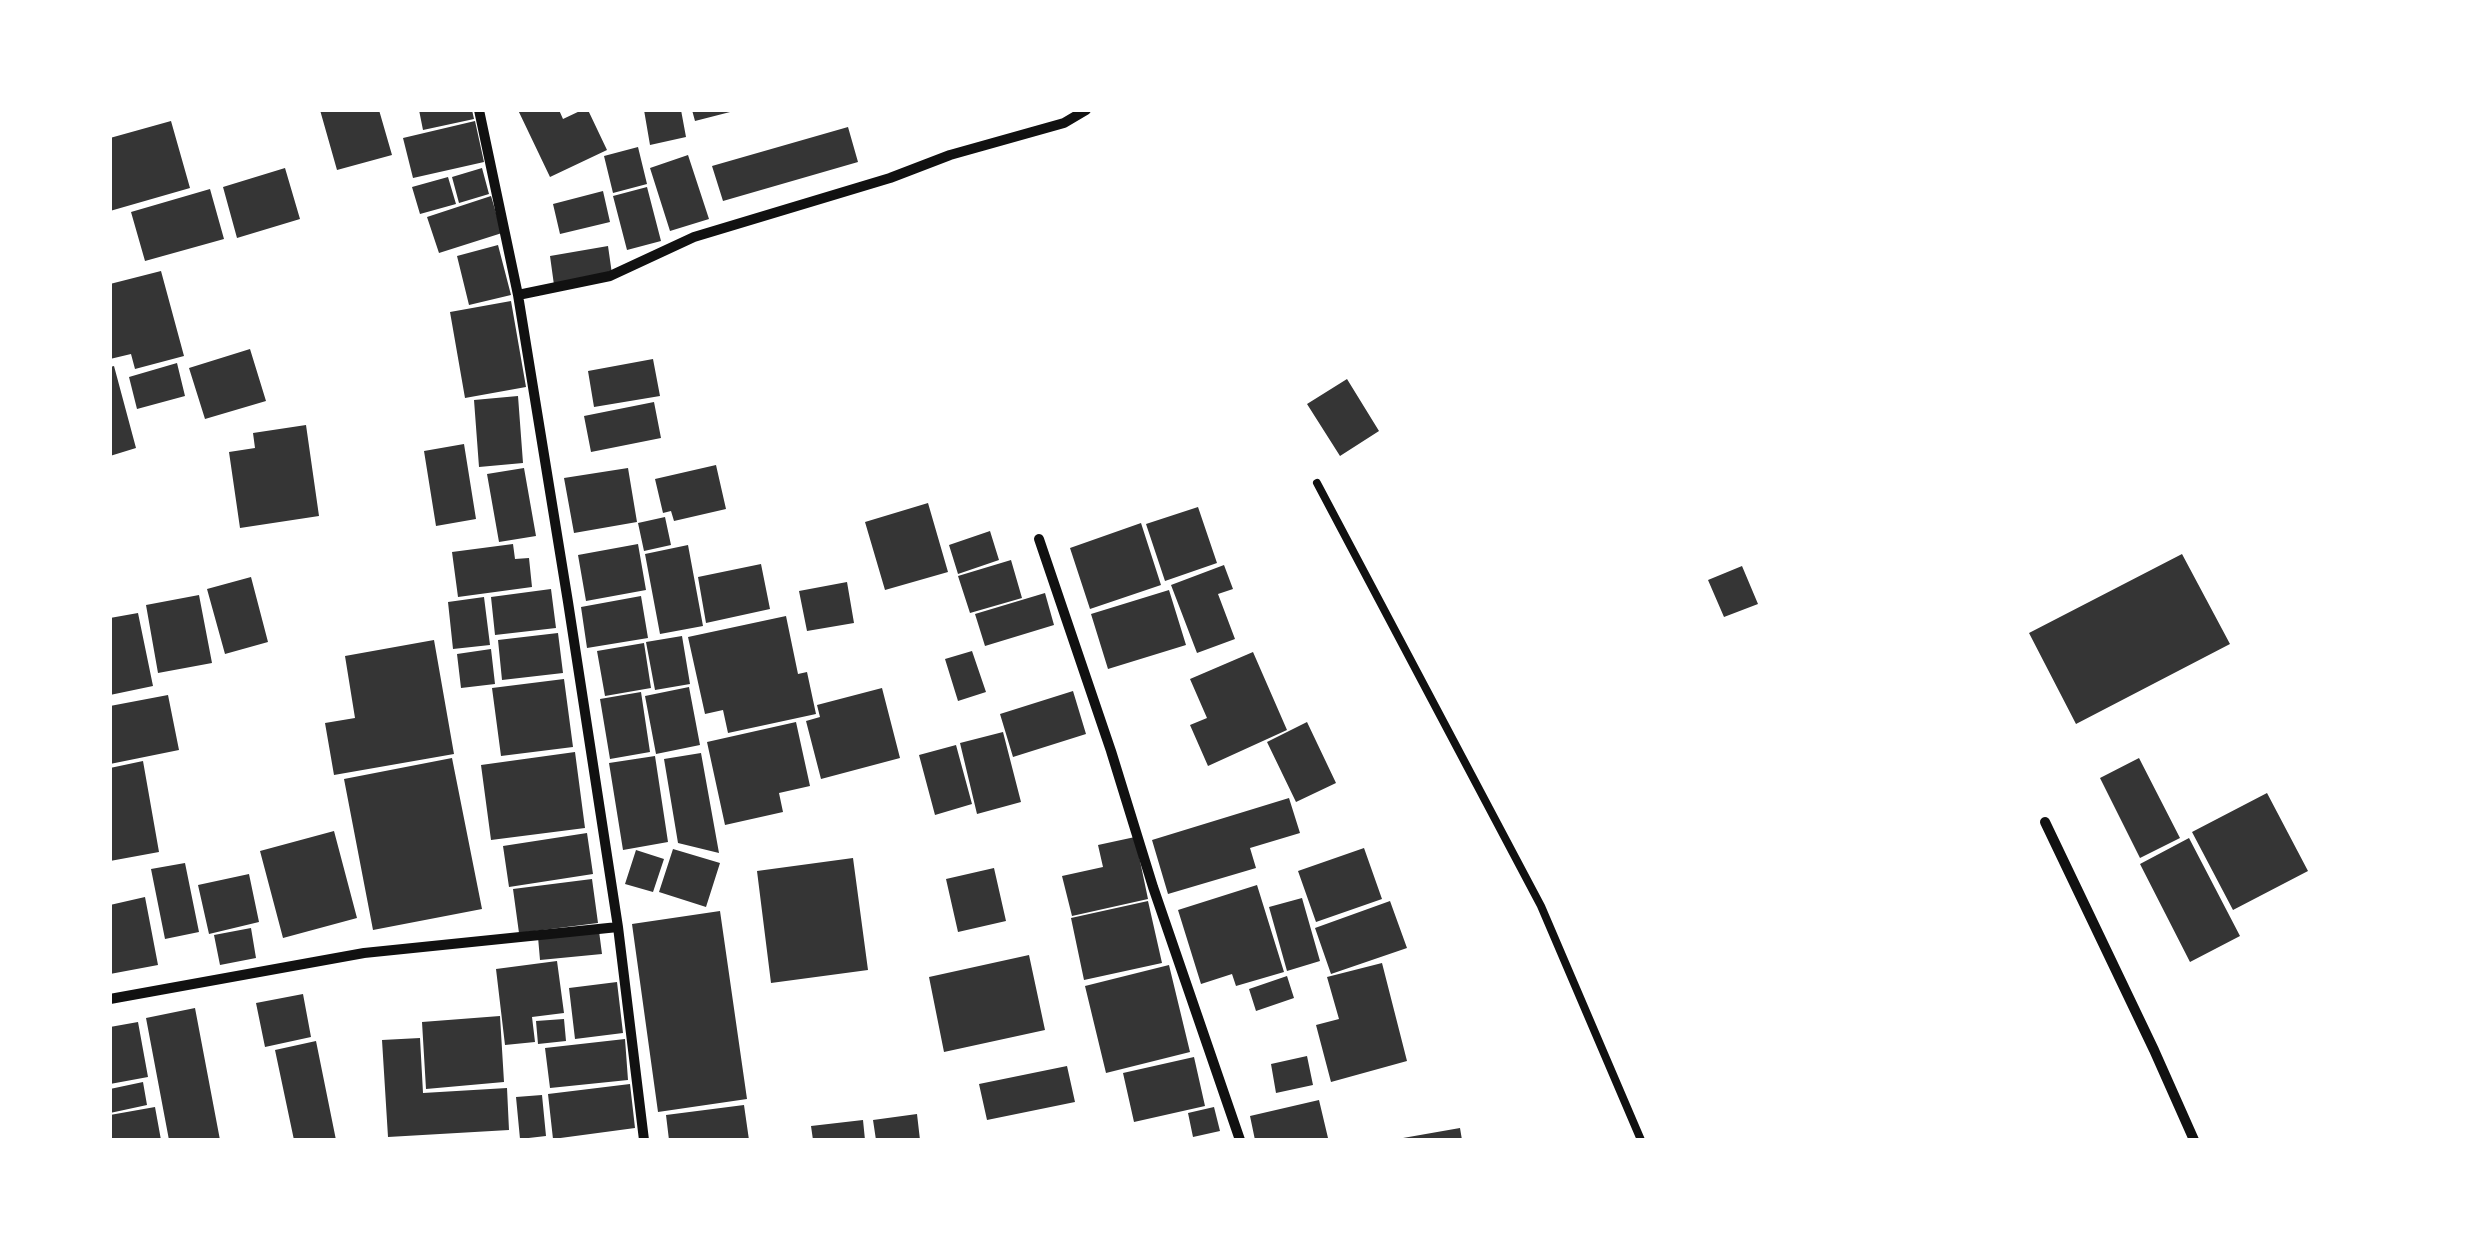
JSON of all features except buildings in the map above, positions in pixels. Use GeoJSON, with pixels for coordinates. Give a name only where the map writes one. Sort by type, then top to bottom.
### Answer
{"type":"FeatureCollection","features":[{"type":"Feature","properties":{"kind":"street"},"geometry":{"type":"LineString","coordinates":[[479,110],[518,296],[568,602],[618,926],[644,1140]]}},
{"type":"Feature","properties":{"kind":"street"},"geometry":{"type":"LineString","coordinates":[[518,296],[610,276],[694,237],[1064,123],[1086,110]]}},
{"type":"Feature","properties":{"kind":"street"},"geometry":{"type":"LineString","coordinates":[[1040,539],[1240,1140]]}},
{"type":"Feature","properties":{"kind":"street"},"geometry":{"type":"LineString","coordinates":[[2045,822],[2194,1140]]}},
{"type":"Feature","properties":{"kind":"street"},"geometry":{"type":"LineString","coordinates":[[110,999],[364,953],[618,926]]}},
{"type":"Feature","properties":{"kind":"lane"},"geometry":{"type":"LineString","coordinates":[[1316,484],[1542,906],[1641,1140]]}}]}
